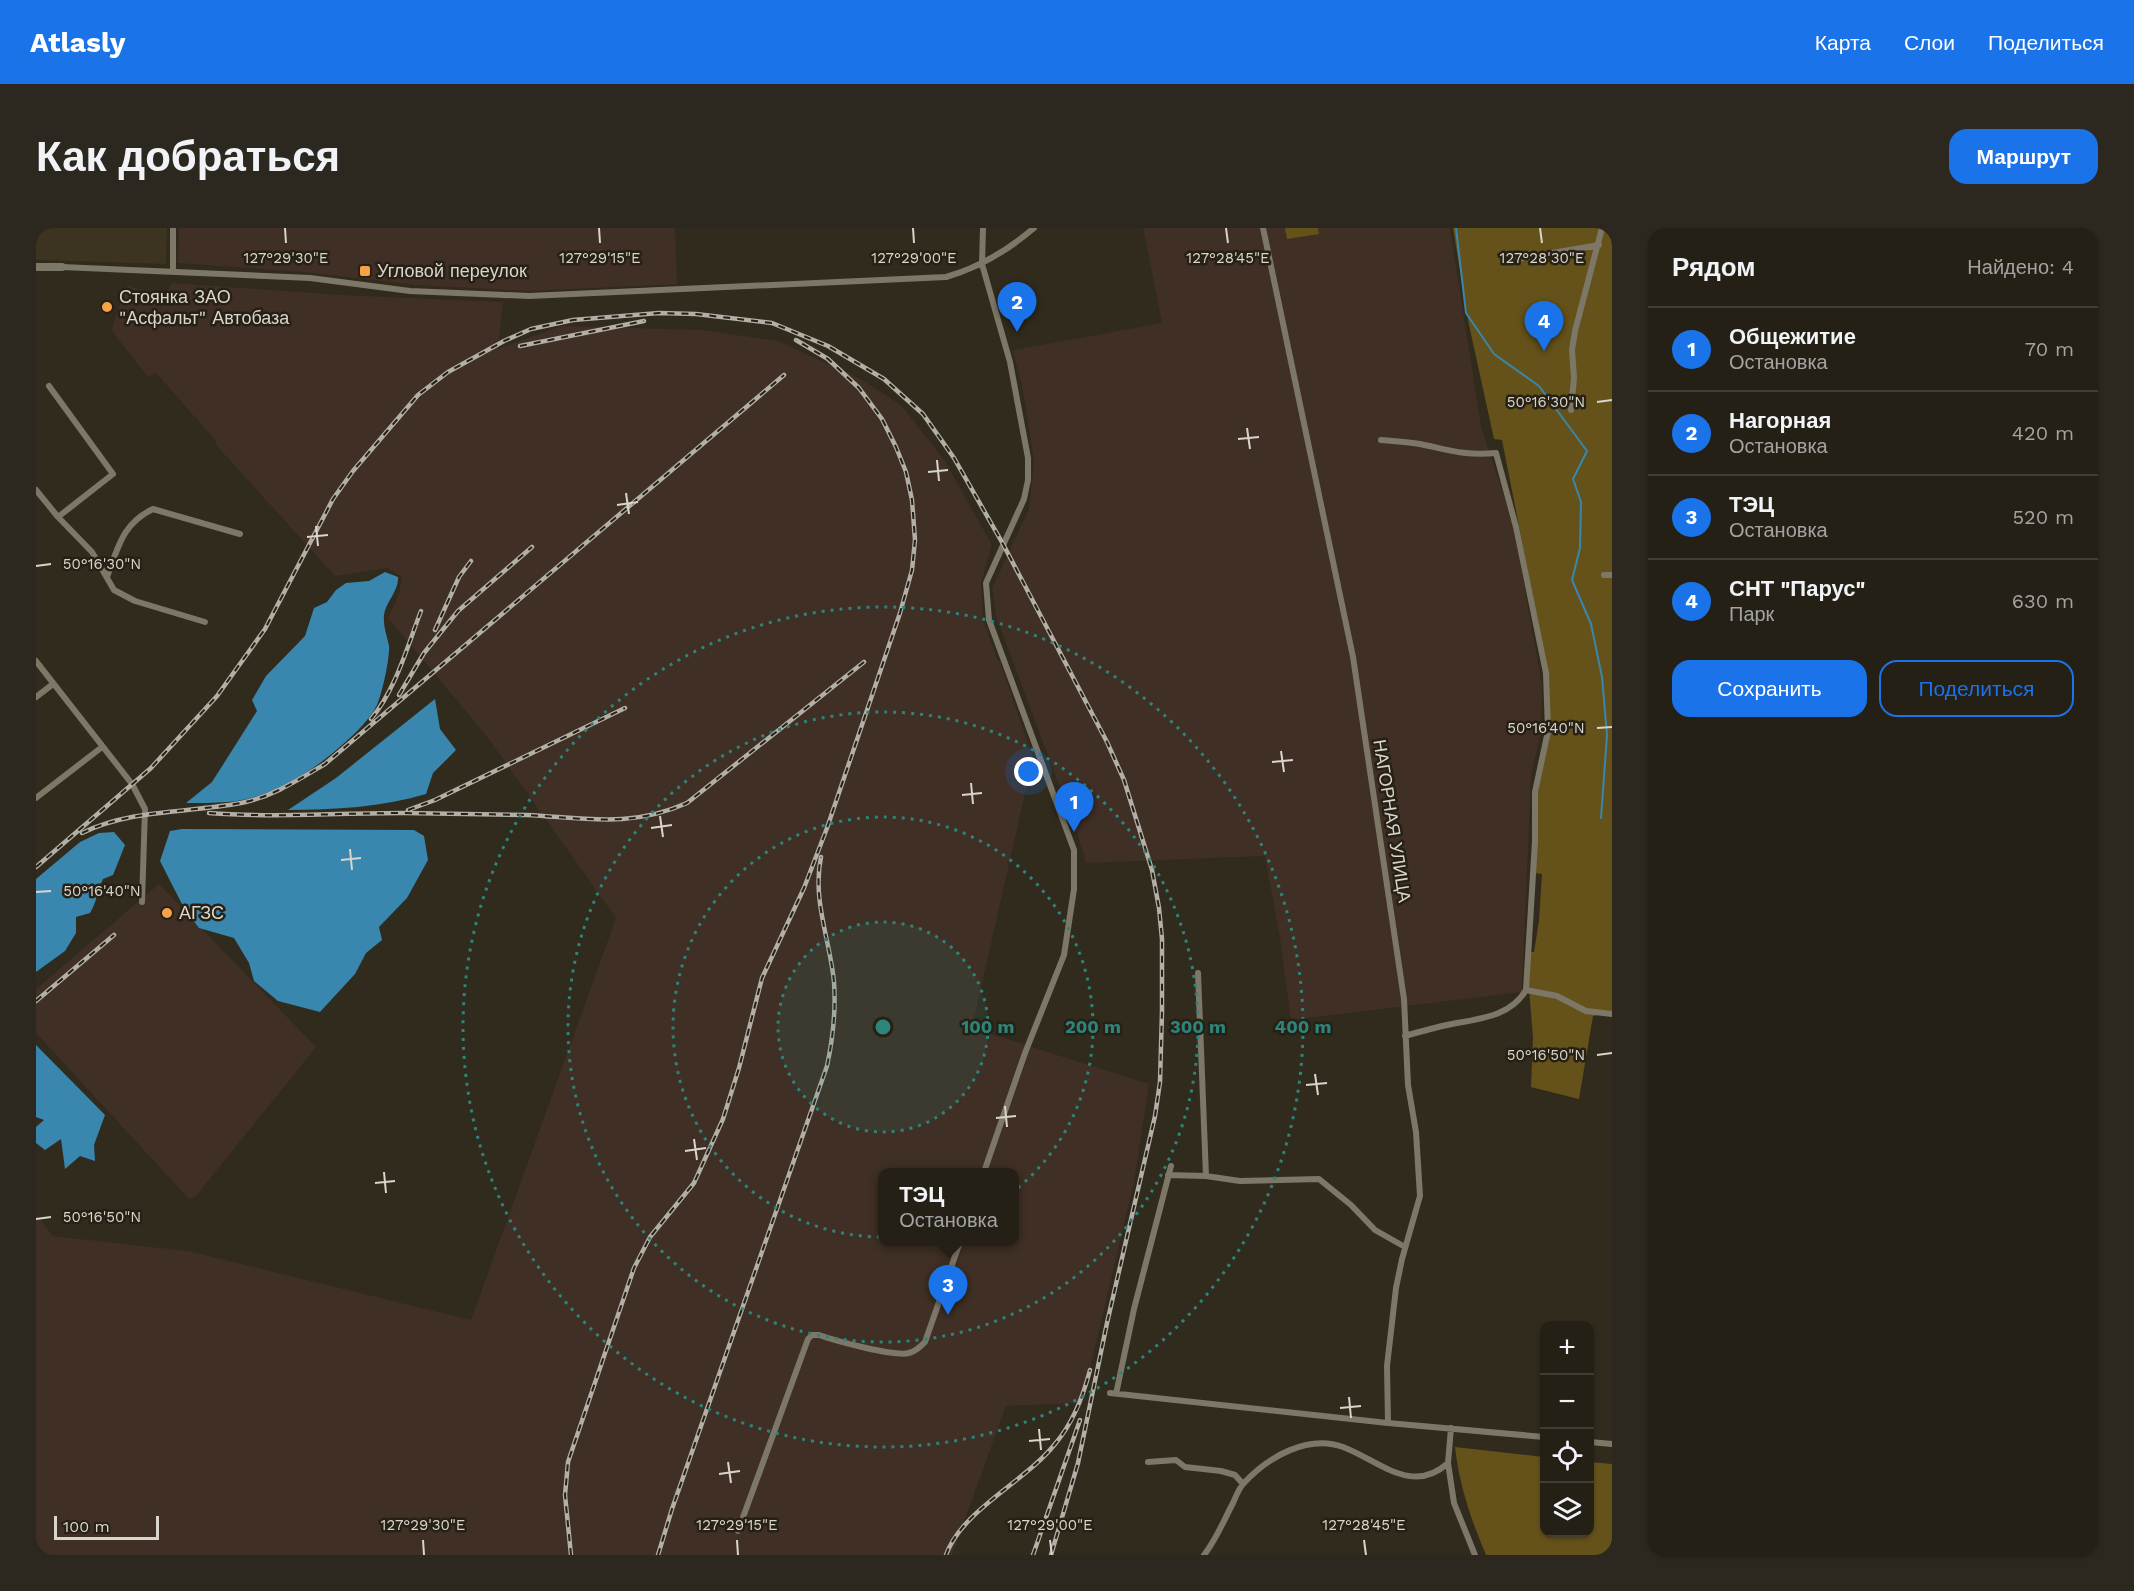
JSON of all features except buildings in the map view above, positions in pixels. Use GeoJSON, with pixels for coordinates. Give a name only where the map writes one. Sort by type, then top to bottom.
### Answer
{"type":"FeatureCollection","features":[{"type":"Feature","properties":{"kind":"street"},"geometry":{"type":"LineString","coordinates":[[173,228],[173,271]]}},
{"type":"Feature","properties":{"kind":"street"},"geometry":{"type":"LineString","coordinates":[[983,228],[982,264],[1010,362],[1028,458],[1028,480],[1024,499],[986,583],[989,620],[1074,850],[1074,889],[1064,955],[1025,1053],[986,1168]]}},
{"type":"Feature","properties":{"kind":"street"},"geometry":{"type":"LineString","coordinates":[[36,267],[310,278],[410,291],[529,296],[946,277],[982,264],[1034,228]]}},
{"type":"Feature","properties":{"kind":"street","name":"НАГОРНАЯ УЛИЦА"},"geometry":{"type":"LineString","coordinates":[[1263,228],[1353,657],[1404,999],[1408,1085],[1416,1132],[1420,1196],[1396,1288],[1387,1366],[1388,1423]]}},
{"type":"Feature","properties":{"kind":"street"},"geometry":{"type":"LineString","coordinates":[[1570,410],[1574,378],[1572,350],[1575,331],[1602,228]]}},
{"type":"Feature","properties":{"kind":"street"},"geometry":{"type":"LineString","coordinates":[[1505,261],[1599,245]]}},
{"type":"Feature","properties":{"kind":"street"},"geometry":{"type":"LineString","coordinates":[[49,386],[113,474],[58,517]]}},
{"type":"Feature","properties":{"kind":"street"},"geometry":{"type":"LineString","coordinates":[[1381,440],[1420,444],[1476,455],[1496,453],[1518,539],[1548,692],[1548,731],[1535,792],[1535,841],[1526,990],[1514,1006],[1501,1012],[1485,1018],[1406,1036]]}},
{"type":"Feature","properties":{"kind":"street"},"geometry":{"type":"LineString","coordinates":[[36,490],[92,552],[114,590],[135,601],[205,622]]}},
{"type":"Feature","properties":{"kind":"street"},"geometry":{"type":"LineString","coordinates":[[107,577],[122,538],[138,516],[153,509],[240,534]]}},
{"type":"Feature","properties":{"kind":"street"},"geometry":{"type":"LineString","coordinates":[[1604,575],[1612,575]]}},
{"type":"Feature","properties":{"kind":"street"},"geometry":{"type":"LineString","coordinates":[[36,662],[132,784],[145,809],[142,902]]}},
{"type":"Feature","properties":{"kind":"street"},"geometry":{"type":"LineString","coordinates":[[36,697],[53,684]]}},
{"type":"Feature","properties":{"kind":"street"},"geometry":{"type":"LineString","coordinates":[[36,798],[102,747]]}},
{"type":"Feature","properties":{"kind":"street"},"geometry":{"type":"LineString","coordinates":[[1198,973],[1206,1176]]}},
{"type":"Feature","properties":{"kind":"street"},"geometry":{"type":"LineString","coordinates":[[1526,990],[1557,996],[1586,1011],[1612,1014]]}},
{"type":"Feature","properties":{"kind":"street"},"geometry":{"type":"LineString","coordinates":[[1171,1166],[1113,1394],[1540,1437]]}},
{"type":"Feature","properties":{"kind":"street"},"geometry":{"type":"LineString","coordinates":[[1168,1175],[1206,1176],[1240,1181],[1319,1179],[1352,1205],[1375,1230],[1405,1247]]}},
{"type":"Feature","properties":{"kind":"street"},"geometry":{"type":"LineString","coordinates":[[738,1531],[808,1339],[813,1335],[819,1335],[894,1353],[908,1353],[918,1349],[925,1342],[959,1246]]}},
{"type":"Feature","properties":{"kind":"street"},"geometry":{"type":"LineString","coordinates":[[1451,1428],[1448,1463],[1454,1503],[1475,1555]]}},
{"type":"Feature","properties":{"kind":"street"},"geometry":{"type":"LineString","coordinates":[[1594,1442],[1612,1444]]}},
{"type":"Feature","properties":{"kind":"street"},"geometry":{"type":"LineString","coordinates":[[1204,1555],[1243,1484],[1280,1456],[1297,1447],[1327,1443],[1343,1447],[1395,1473],[1416,1477],[1431,1475],[1448,1463]]}},
{"type":"Feature","properties":{"kind":"street"},"geometry":{"type":"LineString","coordinates":[[1148,1462],[1176,1460],[1185,1467],[1235,1475],[1243,1484]]}},
{"type":"Feature","properties":{"kind":"shaded area"},"geometry":{"type":"Polygon","coordinates":[[[36,228],[167,228],[166,264],[36,260],[36,228]]]}},
{"type":"Feature","properties":{"kind":"shaded area"},"geometry":{"type":"Polygon","coordinates":[[[179,228],[675,228],[677,284],[530,291],[417,285],[303,272],[178,263],[179,228]]]}},
{"type":"Feature","properties":{"kind":"shaded area"},"geometry":{"type":"Polygon","coordinates":[[[1143,228],[1450,228],[1481,426],[1514,527],[1542,686],[1541,732],[1531,776],[1522,992],[1291,1020],[1280,938],[1265,856],[1086,863],[996,616],[992,588],[1029,509],[1034,461],[1023,391],[1013,350],[1162,323],[1143,228]]]}},
{"type":"Feature","properties":{"kind":"shaded area"},"geometry":{"type":"Polygon","coordinates":[[[1285,228],[1318,228],[1319,234],[1287,239],[1285,228]]]}},
{"type":"Feature","properties":{"kind":"shaded area"},"geometry":{"type":"Polygon","coordinates":[[[1453,228],[1612,228],[1612,1012],[1593,1016],[1579,1099],[1531,1087],[1533,1038],[1529,988],[1530,952],[1534,952],[1539,921],[1542,874],[1535,873],[1537,798],[1549,715],[1549,678],[1502,440],[1494,439],[1469,325],[1453,228]]]}},
{"type":"Feature","properties":{"kind":"shaded area"},"geometry":{"type":"Polygon","coordinates":[[[171,283],[342,295],[503,302],[498,349],[561,326],[702,330],[778,341],[861,379],[902,406],[945,461],[992,545],[981,583],[983,620],[1033,758],[972,1028],[1149,1084],[1134,1182],[1082,1403],[1006,1406],[952,1555],[36,1555],[36,1214],[53,1236],[188,1251],[471,1320],[616,918],[488,738],[388,618],[399,594],[402,577],[387,568],[335,576],[215,444],[216,441],[156,373],[148,377],[111,330],[127,285],[158,296],[169,289],[171,283]]]}},
{"type":"Feature","properties":{"kind":"shaded area"},"geometry":{"type":"Polygon","coordinates":[[[159,884],[316,1047],[196,1196],[189,1199],[36,1033],[36,989],[159,884]]]}},
{"type":"Feature","properties":{"kind":"shaded area"},"geometry":{"type":"Polygon","coordinates":[[[1455,1447],[1540,1457],[1540,1537],[1594,1537],[1594,1462],[1612,1464],[1612,1555],[1486,1555],[1475,1529],[1459,1475],[1455,1447]]]}},
{"type":"Feature","properties":{"kind":"water"},"geometry":{"type":"Polygon","coordinates":[[[385,572],[398,577],[397,587],[384,615],[389,646],[388,659],[379,700],[363,724],[323,761],[285,785],[243,800],[186,803],[212,782],[257,711],[252,700],[266,676],[305,636],[314,608],[327,602],[336,590],[346,583],[369,581],[385,572]]]}},
{"type":"Feature","properties":{"kind":"water"},"geometry":{"type":"Polygon","coordinates":[[[435,699],[440,729],[456,750],[433,773],[426,794],[358,807],[288,810],[336,778],[435,699]]]}},
{"type":"Feature","properties":{"kind":"water"},"geometry":{"type":"Polygon","coordinates":[[[182,829],[414,830],[424,836],[428,860],[407,898],[379,927],[382,940],[366,953],[355,974],[320,1012],[278,1001],[254,981],[249,963],[234,938],[199,928],[185,910],[160,861],[170,831],[182,829]]]}},
{"type":"Feature","properties":{"kind":"water"},"geometry":{"type":"Polygon","coordinates":[[[114,832],[125,845],[113,875],[103,879],[90,913],[76,917],[76,933],[65,951],[36,972],[36,879],[80,842],[99,833],[114,832]]]}},
{"type":"Feature","properties":{"kind":"water"},"geometry":{"type":"Polygon","coordinates":[[[36,1045],[105,1115],[94,1145],[95,1161],[80,1156],[65,1169],[61,1139],[45,1150],[36,1143],[36,1127],[44,1120],[36,1117],[36,1045]]]}},
{"type":"Feature","properties":{"kind":"waterway"},"geometry":{"type":"LineString","coordinates":[[1456,228],[1466,313],[1494,354],[1539,386],[1587,451],[1573,479],[1581,502],[1580,548],[1572,580],[1591,624],[1602,677],[1607,735],[1601,818]]}},
{"type":"Feature","properties":{"kind":"railway"},"geometry":{"type":"LineString","coordinates":[[36,867],[151,768],[217,696],[265,629],[333,499],[353,471],[418,395],[448,372],[531,329],[573,320],[659,313],[696,314],[772,323],[828,346],[884,379],[923,414],[954,458],[1003,544],[1107,742],[1124,780],[1152,870],[1159,908],[1162,939],[1162,1011],[1160,1082],[1155,1116],[1107,1323],[1078,1463],[1051,1555]]}},
{"type":"Feature","properties":{"kind":"railway"},"geometry":{"type":"LineString","coordinates":[[520,346],[644,321]]}},
{"type":"Feature","properties":{"kind":"railway"},"geometry":{"type":"LineString","coordinates":[[571,1555],[565,1495],[568,1462],[634,1268],[650,1237],[694,1183],[723,1119],[739,1068],[762,978],[804,888],[827,828],[900,613],[912,570],[915,540],[912,500],[906,472],[882,419],[859,388],[828,359],[796,340]]}},
{"type":"Feature","properties":{"kind":"railway"},"geometry":{"type":"LineString","coordinates":[[82,833],[101,825],[140,816],[241,803],[263,797],[325,764],[784,375]]}},
{"type":"Feature","properties":{"kind":"railway"},"geometry":{"type":"LineString","coordinates":[[399,695],[424,653],[458,611],[532,547]]}},
{"type":"Feature","properties":{"kind":"railway"},"geometry":{"type":"LineString","coordinates":[[435,630],[459,577],[471,561]]}},
{"type":"Feature","properties":{"kind":"railway"},"geometry":{"type":"LineString","coordinates":[[371,719],[394,681],[421,611]]}},
{"type":"Feature","properties":{"kind":"railway"},"geometry":{"type":"LineString","coordinates":[[209,813],[258,815],[496,814],[608,820],[647,816],[687,803],[864,662]]}},
{"type":"Feature","properties":{"kind":"railway"},"geometry":{"type":"LineString","coordinates":[[408,810],[435,800],[625,708]]}},
{"type":"Feature","properties":{"kind":"railway"},"geometry":{"type":"LineString","coordinates":[[658,1555],[827,1066],[834,1024],[835,993],[820,904],[821,857]]}},
{"type":"Feature","properties":{"kind":"railway"},"geometry":{"type":"LineString","coordinates":[[36,1001],[114,935]]}},
{"type":"Feature","properties":{"kind":"railway"},"geometry":{"type":"LineString","coordinates":[[946,1555],[954,1539],[966,1524],[1028,1471],[1055,1444],[1077,1409],[1090,1370]]}},
{"type":"Feature","properties":{"kind":"railway"},"geometry":{"type":"LineString","coordinates":[[1033,1555],[1080,1420]]}},
{"type":"Feature","properties":{"kind":"place","name":"Угловой переулок"},"geometry":{"type":"Point","coordinates":[365,271]}},
{"type":"Feature","properties":{"kind":"place","name":"Стоянка ЗАО \"Асфальт\" Автобаза"},"geometry":{"type":"Point","coordinates":[107,307]}},
{"type":"Feature","properties":{"kind":"place","name":"Нагорная"},"geometry":{"type":"Point","coordinates":[1017,332]}},
{"type":"Feature","properties":{"kind":"place","name":"СНТ \"Парус\""},"geometry":{"type":"Point","coordinates":[1544,351]}},
{"type":"Feature","properties":{"kind":"place","name":"Общежитие"},"geometry":{"type":"Point","coordinates":[1074,832]}},
{"type":"Feature","properties":{"kind":"place","name":"АГЗС"},"geometry":{"type":"Point","coordinates":[167,913]}},
{"type":"Feature","properties":{"kind":"place","name":"ТЭЦ"},"geometry":{"type":"Point","coordinates":[948,1315]}}]}
